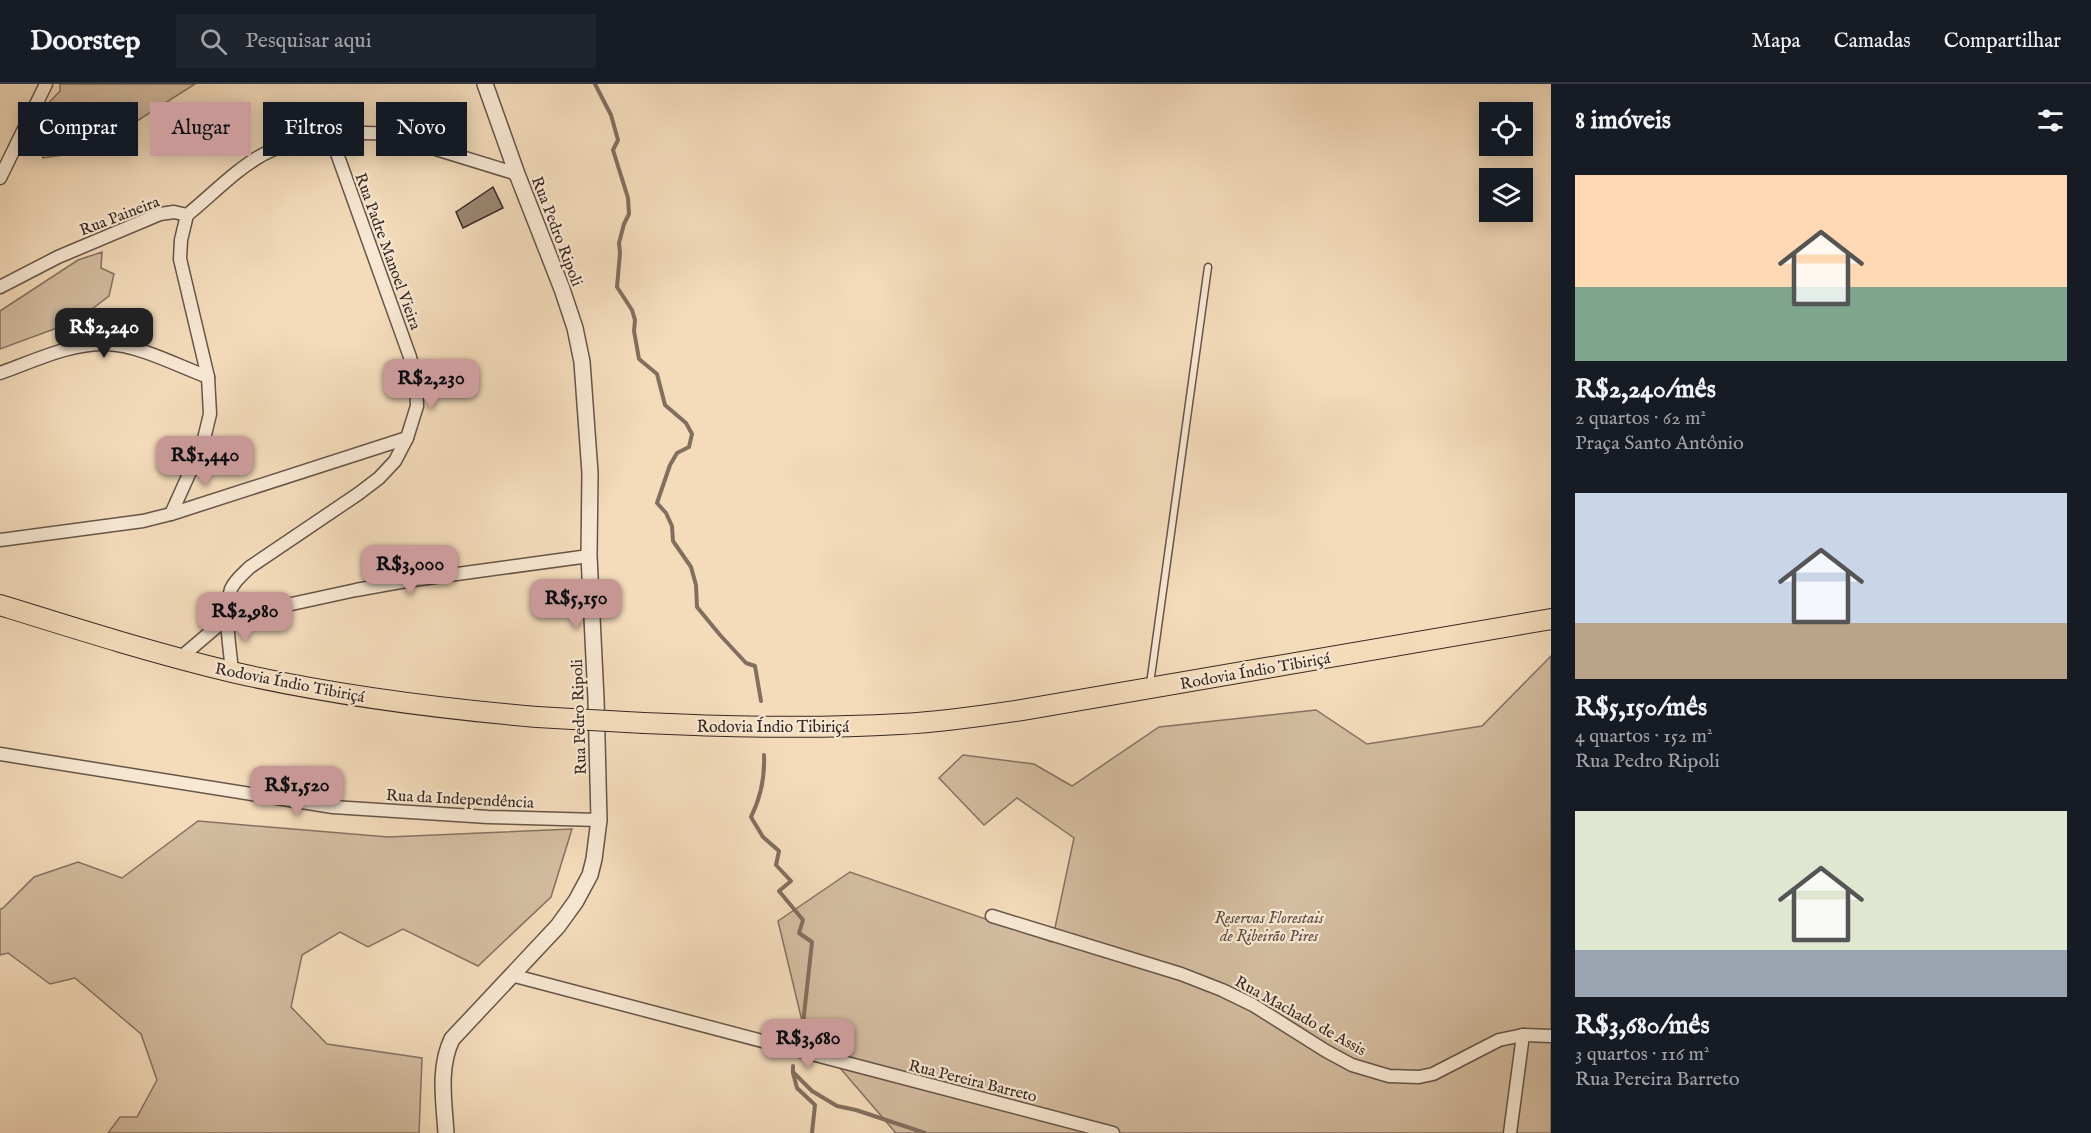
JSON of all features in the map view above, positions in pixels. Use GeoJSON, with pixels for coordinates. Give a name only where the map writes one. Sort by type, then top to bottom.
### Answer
{"type":"FeatureCollection","features":[{"type":"Feature","properties":{"kind":"highway","name":"Rodovia Índio Tibiriçá"},"geometry":{"type":"LineString","coordinates":[[0,605],[98,636],[232,672],[326,691],[457,710],[537,717],[757,728],[902,724],[1022,710],[1551,619]]}},
{"type":"Feature","properties":{"kind":"street"},"geometry":{"type":"LineString","coordinates":[[0,178],[46,84]]}},
{"type":"Feature","properties":{"kind":"street","name":"Rua Pedro Ripoli"},"geometry":{"type":"LineString","coordinates":[[446,1133],[443,1064],[446,1051],[452,1039],[558,926],[576,901],[590,875],[599,820],[589,556],[590,473],[582,362],[575,328],[562,288],[517,174],[485,84]]}},
{"type":"Feature","properties":{"kind":"street"},"geometry":{"type":"LineString","coordinates":[[364,133],[387,134],[517,174]]}},
{"type":"Feature","properties":{"kind":"street"},"geometry":{"type":"LineString","coordinates":[[171,514],[203,443],[210,414],[208,377],[180,259],[181,240],[187,215],[263,154]]}},
{"type":"Feature","properties":{"kind":"street","name":"Rua Padre Manoel Vieira"},"geometry":{"type":"LineString","coordinates":[[232,672],[227,618],[231,590],[237,579],[250,567],[379,478],[395,461],[408,438],[417,406],[416,383],[410,357],[338,156]]}},
{"type":"Feature","properties":{"kind":"street","name":"Rua Paineira"},"geometry":{"type":"LineString","coordinates":[[0,287],[58,257],[160,214],[174,212],[187,215]]}},
{"type":"Feature","properties":{"kind":"street"},"geometry":{"type":"LineString","coordinates":[[0,373],[52,354],[87,345],[107,344],[141,351],[208,377]]}},
{"type":"Feature","properties":{"kind":"street"},"geometry":{"type":"LineString","coordinates":[[0,540],[142,521],[171,514],[408,438]]}},
{"type":"Feature","properties":{"kind":"street"},"geometry":{"type":"LineString","coordinates":[[180,658],[227,618],[386,585],[589,556]]}},
{"type":"Feature","properties":{"kind":"street","name":"Rua da Independência"},"geometry":{"type":"LineString","coordinates":[[0,754],[333,807],[488,817],[599,820]]}},
{"type":"Feature","properties":{"kind":"street","name":"Rua Machado de Assis"},"geometry":{"type":"LineString","coordinates":[[992,916],[1181,974],[1222,990],[1253,1005],[1352,1065],[1389,1076],[1419,1077],[1432,1074],[1491,1044],[1523,1035],[1551,1036]]}},
{"type":"Feature","properties":{"kind":"street","name":"Rua Pereira Barreto"},"geometry":{"type":"LineString","coordinates":[[511,975],[1113,1133]]}},
{"type":"Feature","properties":{"kind":"street"},"geometry":{"type":"LineString","coordinates":[[1510,1133],[1523,1035]]}},
{"type":"Feature","properties":{"kind":"lane"},"geometry":{"type":"LineString","coordinates":[[1149,688],[1208,267]]}},
{"type":"Feature","properties":{"kind":"green space"},"geometry":{"type":"Polygon","coordinates":[[[60,84],[195,84],[167,102],[150,102],[150,113],[138,120],[138,102],[49,102],[60,91],[60,84]]]}},
{"type":"Feature","properties":{"kind":"green space"},"geometry":{"type":"Polygon","coordinates":[[[102,252],[101,268],[114,274],[109,296],[76,321],[0,349],[0,311],[78,260],[102,252]]]}},
{"type":"Feature","properties":{"kind":"green space","name":"Reservas Florestais de Ribeirão Pires"},"geometry":{"type":"Polygon","coordinates":[[[1551,656],[1551,1133],[894,1133],[803,1025],[778,921],[850,872],[1052,942],[1074,838],[1017,798],[984,825],[939,778],[963,755],[1034,764],[1072,786],[1159,727],[1316,710],[1367,744],[1482,726],[1551,656]]]}},
{"type":"Feature","properties":{"kind":"green space"},"geometry":{"type":"Polygon","coordinates":[[[198,821],[388,837],[572,829],[551,897],[478,966],[403,929],[368,947],[340,932],[302,955],[291,1007],[327,1044],[422,1058],[419,1133],[108,1133],[120,1117],[137,1117],[157,1080],[141,1034],[75,978],[50,984],[8,953],[0,955],[0,909],[34,877],[78,862],[122,878],[198,821]]]}},
{"type":"Feature","properties":{"kind":"building"},"geometry":{"type":"Polygon","coordinates":[[[493,187],[503,208],[463,228],[456,212],[493,187]]]}},
{"type":"Feature","properties":{"kind":"waterway"},"geometry":{"type":"LineString","coordinates":[[595,84],[611,115],[618,140],[613,150],[628,198],[629,214],[619,243],[617,287],[632,310],[639,359],[657,374],[665,405],[686,423],[692,434],[689,447],[677,453],[670,465],[657,503],[666,513],[672,526],[673,541],[691,567],[696,585],[697,607],[746,663],[755,666],[761,701]]}},
{"type":"Feature","properties":{"kind":"waterway"},"geometry":{"type":"LineString","coordinates":[[764,755],[762,787],[751,817],[763,837],[779,851],[776,865],[791,881],[779,891],[803,920],[799,933],[812,942],[802,1033]]}},
{"type":"Feature","properties":{"kind":"waterway"},"geometry":{"type":"LineString","coordinates":[[793,1066],[793,1072],[812,1091],[837,1106],[925,1133]]}},
{"type":"Feature","properties":{"kind":"waterway"},"geometry":{"type":"LineString","coordinates":[[793,1073],[797,1088],[815,1105],[812,1133]]}}]}
